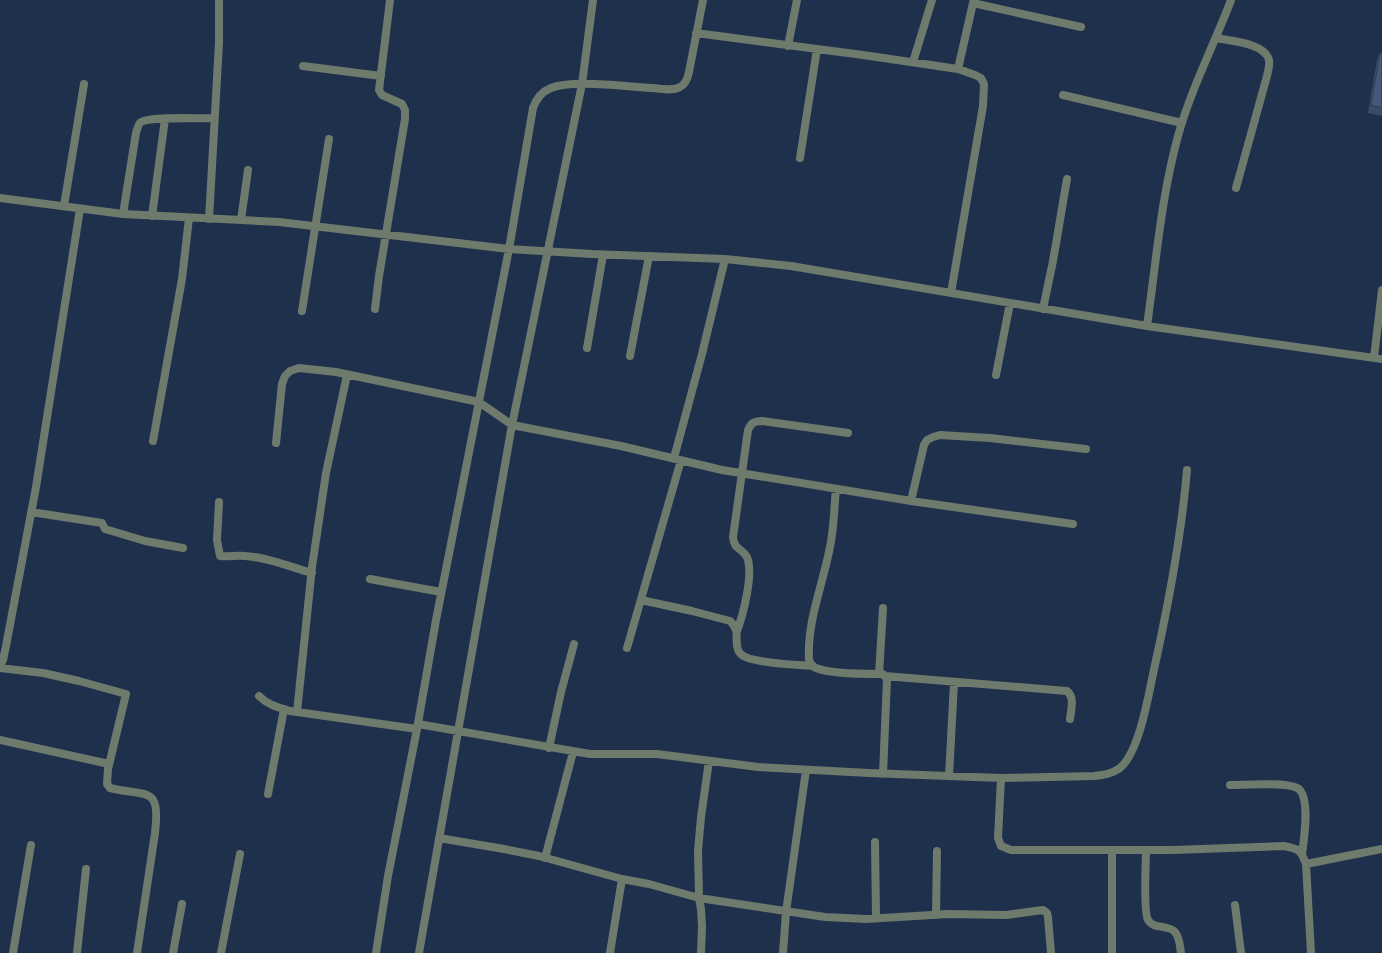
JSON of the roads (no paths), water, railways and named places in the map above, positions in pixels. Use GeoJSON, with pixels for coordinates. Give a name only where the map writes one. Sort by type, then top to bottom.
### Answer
{"type":"FeatureCollection","features":[{"type":"Feature","properties":{"kind":"street"},"geometry":{"type":"LineString","coordinates":[[209,219],[219,43],[219,0]]}},
{"type":"Feature","properties":{"kind":"street"},"geometry":{"type":"LineString","coordinates":[[375,310],[402,142],[405,110],[402,104],[382,95],[379,90],[390,0]]}},
{"type":"Feature","properties":{"kind":"street"},"geometry":{"type":"LineString","coordinates":[[419,953],[512,425],[582,84],[593,0]]}},
{"type":"Feature","properties":{"kind":"street"},"geometry":{"type":"LineString","coordinates":[[376,953],[388,876],[441,592],[509,249],[532,108],[536,99],[542,93],[551,88],[562,85],[582,84],[665,89],[681,87],[686,81],[689,72],[703,0]]}},
{"type":"Feature","properties":{"kind":"street"},"geometry":{"type":"LineString","coordinates":[[788,46],[797,0]]}},
{"type":"Feature","properties":{"kind":"street"},"geometry":{"type":"LineString","coordinates":[[913,62],[932,0]]}},
{"type":"Feature","properties":{"kind":"street"},"geometry":{"type":"LineString","coordinates":[[1146,326],[1172,161],[1182,123],[1231,0]]}},
{"type":"Feature","properties":{"kind":"street"},"geometry":{"type":"LineString","coordinates":[[958,69],[973,2],[1081,27]]}},
{"type":"Feature","properties":{"kind":"street"},"geometry":{"type":"LineString","coordinates":[[696,34],[913,62],[958,69],[981,78],[984,84],[985,92],[951,293]]}},
{"type":"Feature","properties":{"kind":"street"},"geometry":{"type":"LineString","coordinates":[[1216,38],[1257,47],[1266,54],[1270,66],[1236,188]]}},
{"type":"Feature","properties":{"kind":"street"},"geometry":{"type":"LineString","coordinates":[[800,158],[817,49]]}},
{"type":"Feature","properties":{"kind":"street"},"geometry":{"type":"LineString","coordinates":[[303,66],[381,76]]}},
{"type":"Feature","properties":{"kind":"street"},"geometry":{"type":"LineString","coordinates":[[64,206],[84,84]]}},
{"type":"Feature","properties":{"kind":"street"},"geometry":{"type":"LineString","coordinates":[[1062,95],[1182,123]]}},
{"type":"Feature","properties":{"kind":"street"},"geometry":{"type":"LineString","coordinates":[[123,214],[136,133],[141,122],[165,119],[214,118]]}},
{"type":"Feature","properties":{"kind":"street"},"geometry":{"type":"LineString","coordinates":[[152,216],[165,119]]}},
{"type":"Feature","properties":{"kind":"street"},"geometry":{"type":"LineString","coordinates":[[302,311],[328,139]]}},
{"type":"Feature","properties":{"kind":"street"},"geometry":{"type":"LineString","coordinates":[[241,220],[248,170]]}},
{"type":"Feature","properties":{"kind":"street"},"geometry":{"type":"LineString","coordinates":[[1042,309],[1053,261],[1067,179]]}},
{"type":"Feature","properties":{"kind":"street"},"geometry":{"type":"LineString","coordinates":[[0,198],[123,214],[279,222],[509,249],[603,255],[725,259],[791,266],[1146,326],[1378,359],[1382,290]]}},
{"type":"Feature","properties":{"kind":"street"},"geometry":{"type":"LineString","coordinates":[[80,209],[31,512],[4,660],[0,667],[43,673],[126,694],[106,777],[107,784],[110,788],[148,795],[154,800],[157,817],[137,953]]}},
{"type":"Feature","properties":{"kind":"street"},"geometry":{"type":"LineString","coordinates":[[153,441],[182,279],[189,218]]}},
{"type":"Feature","properties":{"kind":"street"},"geometry":{"type":"LineString","coordinates":[[587,348],[603,255]]}},
{"type":"Feature","properties":{"kind":"street"},"geometry":{"type":"LineString","coordinates":[[630,356],[649,256]]}},
{"type":"Feature","properties":{"kind":"street"},"geometry":{"type":"LineString","coordinates":[[627,648],[641,600],[677,459],[725,259]]}},
{"type":"Feature","properties":{"kind":"street"},"geometry":{"type":"LineString","coordinates":[[996,375],[1010,303]]}},
{"type":"Feature","properties":{"kind":"street"},"geometry":{"type":"LineString","coordinates":[[276,443],[282,384],[285,376],[290,371],[299,368],[310,368],[479,402],[512,425],[621,446],[742,473],[912,501],[1073,524]]}},
{"type":"Feature","properties":{"kind":"street"},"geometry":{"type":"LineString","coordinates":[[297,712],[312,573],[326,473],[347,375]]}},
{"type":"Feature","properties":{"kind":"street"},"geometry":{"type":"LineString","coordinates":[[737,631],[746,599],[748,566],[746,557],[734,543],[733,538],[748,430],[751,424],[755,421],[848,433]]}},
{"type":"Feature","properties":{"kind":"street"},"geometry":{"type":"LineString","coordinates":[[912,501],[924,445],[927,440],[932,437],[940,435],[962,436],[1086,449]]}},
{"type":"Feature","properties":{"kind":"street"},"geometry":{"type":"LineString","coordinates":[[259,696],[265,702],[275,707],[297,712],[458,731],[573,752],[607,755],[657,754],[758,767],[883,774],[1001,778],[1094,776],[1109,774],[1120,768],[1130,755],[1137,739],[1144,714],[1164,627],[1178,548],[1187,470]]}},
{"type":"Feature","properties":{"kind":"street"},"geometry":{"type":"LineString","coordinates":[[813,666],[810,663],[808,652],[811,628],[819,587],[830,548],[836,489]]}},
{"type":"Feature","properties":{"kind":"street"},"geometry":{"type":"LineString","coordinates":[[219,502],[217,540],[220,556],[263,559],[312,573]]}},
{"type":"Feature","properties":{"kind":"street"},"geometry":{"type":"LineString","coordinates":[[31,512],[102,523],[105,529],[144,541],[183,548]]}},
{"type":"Feature","properties":{"kind":"street"},"geometry":{"type":"LineString","coordinates":[[370,579],[441,592]]}},
{"type":"Feature","properties":{"kind":"street"},"geometry":{"type":"LineString","coordinates":[[641,600],[726,620],[735,625],[737,631],[738,649],[742,655],[748,658],[777,663],[813,666],[821,670],[954,683],[1067,691],[1071,694],[1072,698],[1070,719]]}},
{"type":"Feature","properties":{"kind":"street"},"geometry":{"type":"LineString","coordinates":[[883,608],[882,675],[888,684],[883,774]]}},
{"type":"Feature","properties":{"kind":"street"},"geometry":{"type":"LineString","coordinates":[[549,748],[561,692],[574,644]]}},
{"type":"Feature","properties":{"kind":"street"},"geometry":{"type":"LineString","coordinates":[[949,776],[954,683]]}},
{"type":"Feature","properties":{"kind":"street"},"geometry":{"type":"LineString","coordinates":[[268,794],[284,709]]}},
{"type":"Feature","properties":{"kind":"street"},"geometry":{"type":"LineString","coordinates":[[0,740],[109,764]]}},
{"type":"Feature","properties":{"kind":"street"},"geometry":{"type":"LineString","coordinates":[[545,858],[573,752]]}},
{"type":"Feature","properties":{"kind":"street"},"geometry":{"type":"LineString","coordinates":[[701,953],[702,909],[699,898],[699,844],[701,817],[709,761]]}},
{"type":"Feature","properties":{"kind":"street"},"geometry":{"type":"LineString","coordinates":[[783,953],[786,912],[806,770]]}},
{"type":"Feature","properties":{"kind":"street"},"geometry":{"type":"LineString","coordinates":[[1001,778],[997,833],[1001,846],[1011,850],[1146,850],[1284,846],[1296,848],[1302,854],[1306,864],[1311,953]]}},
{"type":"Feature","properties":{"kind":"street"},"geometry":{"type":"LineString","coordinates":[[1230,785],[1280,784],[1291,785],[1299,789],[1304,797],[1305,810],[1302,854]]}},
{"type":"Feature","properties":{"kind":"street"},"geometry":{"type":"LineString","coordinates":[[439,838],[504,849],[545,858],[699,898],[825,917],[876,918],[955,914],[1006,915],[1043,910],[1047,913],[1048,917],[1051,953]]}},
{"type":"Feature","properties":{"kind":"street"},"geometry":{"type":"LineString","coordinates":[[875,842],[876,918]]}},
{"type":"Feature","properties":{"kind":"street"},"geometry":{"type":"LineString","coordinates":[[13,953],[31,845]]}},
{"type":"Feature","properties":{"kind":"street"},"geometry":{"type":"LineString","coordinates":[[1306,864],[1382,849]]}},
{"type":"Feature","properties":{"kind":"street"},"geometry":{"type":"LineString","coordinates":[[1112,850],[1112,953]]}},
{"type":"Feature","properties":{"kind":"street"},"geometry":{"type":"LineString","coordinates":[[1146,850],[1147,919],[1150,924],[1171,929],[1175,932],[1178,938],[1181,953]]}},
{"type":"Feature","properties":{"kind":"street"},"geometry":{"type":"LineString","coordinates":[[936,915],[937,851]]}},
{"type":"Feature","properties":{"kind":"street"},"geometry":{"type":"LineString","coordinates":[[221,953],[240,854]]}},
{"type":"Feature","properties":{"kind":"street"},"geometry":{"type":"LineString","coordinates":[[77,953],[86,869]]}},
{"type":"Feature","properties":{"kind":"street"},"geometry":{"type":"LineString","coordinates":[[610,953],[622,879]]}},
{"type":"Feature","properties":{"kind":"street"},"geometry":{"type":"LineString","coordinates":[[173,953],[182,904]]}},
{"type":"Feature","properties":{"kind":"street"},"geometry":{"type":"LineString","coordinates":[[1235,905],[1241,953]]}}]}
